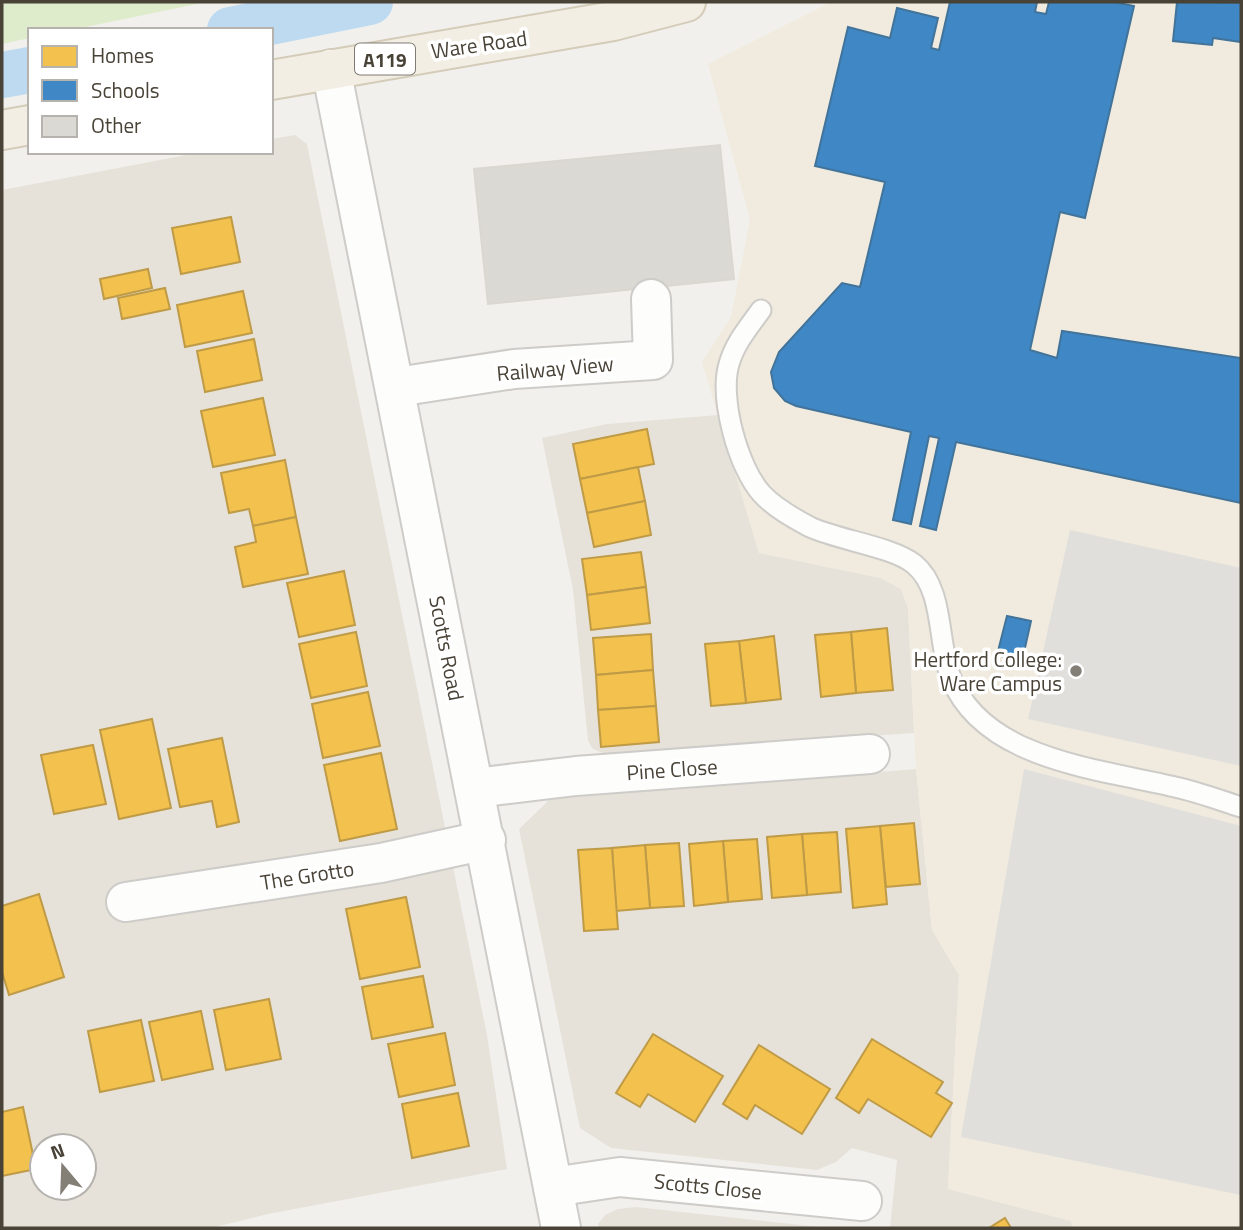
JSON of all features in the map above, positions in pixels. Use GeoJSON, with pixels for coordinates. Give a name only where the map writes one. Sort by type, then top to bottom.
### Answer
{"type":"FeatureCollection","features":[{"type":"Feature","properties":{"kind":"main road","name":"Ware Road"},"geometry":{"type":"LineString","coordinates":[[273,80],[553,33],[686,2]]}},
{"type":"Feature","properties":{"kind":"main road"},"geometry":{"type":"LineString","coordinates":[[2,130],[28,125]]}},
{"type":"Feature","properties":{"kind":"street","name":"Scotts Road"},"geometry":{"type":"LineString","coordinates":[[331,69],[397,387],[561,1228]]}},
{"type":"Feature","properties":{"kind":"street","name":"Railway View"},"geometry":{"type":"LineString","coordinates":[[397,387],[514,369],[653,360],[651,299]]}},
{"type":"Feature","properties":{"kind":"street","name":"Pine Close"},"geometry":{"type":"LineString","coordinates":[[474,788],[576,776],[870,754]]}},
{"type":"Feature","properties":{"kind":"street","name":"The Grotto"},"geometry":{"type":"LineString","coordinates":[[126,902],[381,863],[485,840]]}},
{"type":"Feature","properties":{"kind":"street","name":"Scotts Close"},"geometry":{"type":"LineString","coordinates":[[553,1187],[620,1177],[862,1201]]}},
{"type":"Feature","properties":{"kind":"lane"},"geometry":{"type":"LineString","coordinates":[[761,310],[736,344],[728,366],[725,388],[727,411],[739,449],[760,493],[778,509],[811,527],[914,564],[926,577],[934,597],[942,644],[959,696],[974,712],[1016,744],[1064,762],[1178,787],[1241,807]]}},
{"type":"Feature","properties":{"kind":"shaded area","name":"Hertford College: Ware Campus"},"geometry":{"type":"Polygon","coordinates":[[[831,2],[1241,2],[1241,1228],[1072,1228],[1071,1221],[948,1189],[959,975],[932,930],[916,769],[908,608],[901,589],[881,578],[759,553],[702,362],[731,317],[750,220],[708,64],[831,2]]]}},
{"type":"Feature","properties":{"kind":"shaded area"},"geometry":{"type":"Polygon","coordinates":[[[295,135],[307,144],[487,1035],[507,1169],[268,1214],[211,1228],[2,1228],[2,190],[191,154],[273,154],[273,139],[295,135]]]}},
{"type":"Feature","properties":{"kind":"shaded area"},"geometry":{"type":"Polygon","coordinates":[[[718,415],[759,553],[881,578],[901,589],[908,608],[914,733],[605,754],[593,749],[588,741],[573,590],[542,438],[607,424],[718,415]]]}},
{"type":"Feature","properties":{"kind":"shaded area"},"geometry":{"type":"Polygon","coordinates":[[[1070,530],[1241,568],[1241,766],[1028,719],[1070,530]]]}},
{"type":"Feature","properties":{"kind":"shaded area"},"geometry":{"type":"Polygon","coordinates":[[[916,769],[932,930],[959,975],[948,1189],[1072,1221],[1072,1228],[890,1228],[897,1160],[852,1148],[836,1162],[817,1170],[611,1148],[580,1128],[519,829],[550,799],[916,769]]]}},
{"type":"Feature","properties":{"kind":"shaded area"},"geometry":{"type":"Polygon","coordinates":[[[1024,769],[1241,826],[1241,1195],[961,1137],[1024,769]]]}},
{"type":"Feature","properties":{"kind":"shaded area"},"geometry":{"type":"Polygon","coordinates":[[[636,1207],[821,1228],[599,1228],[598,1224],[605,1215],[618,1209],[636,1207]]]}},
{"type":"Feature","properties":{"kind":"green space"},"geometry":{"type":"Polygon","coordinates":[[[2,2],[207,2],[81,28],[28,28],[28,38],[2,44],[2,2]]]}},
{"type":"Feature","properties":{"kind":"building: Homes"},"geometry":{"type":"Polygon","coordinates":[[[231,217],[240,262],[181,274],[172,228],[231,217]]]}},
{"type":"Feature","properties":{"kind":"building: Homes"},"geometry":{"type":"Polygon","coordinates":[[[148,269],[152,288],[104,299],[100,279],[148,269]]]}},
{"type":"Feature","properties":{"kind":"building: Homes"},"geometry":{"type":"Polygon","coordinates":[[[165,288],[170,309],[122,319],[118,298],[165,288]]]}},
{"type":"Feature","properties":{"kind":"building: Homes"},"geometry":{"type":"Polygon","coordinates":[[[243,291],[252,333],[185,347],[177,305],[243,291]]]}},
{"type":"Feature","properties":{"kind":"building: Homes"},"geometry":{"type":"Polygon","coordinates":[[[254,339],[262,380],[205,392],[197,351],[254,339]]]}},
{"type":"Feature","properties":{"kind":"building: Homes"},"geometry":{"type":"Polygon","coordinates":[[[263,398],[275,455],[213,467],[201,411],[263,398]]]}},
{"type":"Feature","properties":{"kind":"building: Homes"},"geometry":{"type":"Polygon","coordinates":[[[647,429],[654,464],[580,479],[573,444],[647,429]]]}},
{"type":"Feature","properties":{"kind":"building: Homes"},"geometry":{"type":"Polygon","coordinates":[[[285,460],[296,517],[253,526],[249,509],[229,513],[221,473],[285,460]]]}},
{"type":"Feature","properties":{"kind":"building: Homes"},"geometry":{"type":"Polygon","coordinates":[[[638,467],[645,501],[587,513],[580,479],[638,467]]]}},
{"type":"Feature","properties":{"kind":"building: Homes"},"geometry":{"type":"Polygon","coordinates":[[[645,501],[651,535],[594,547],[587,513],[645,501]]]}},
{"type":"Feature","properties":{"kind":"building: Homes"},"geometry":{"type":"Polygon","coordinates":[[[296,517],[308,574],[243,587],[235,547],[256,542],[253,526],[296,517]]]}},
{"type":"Feature","properties":{"kind":"building: Homes"},"geometry":{"type":"Polygon","coordinates":[[[641,552],[646,587],[587,595],[582,559],[641,552]]]}},
{"type":"Feature","properties":{"kind":"building: Homes"},"geometry":{"type":"Polygon","coordinates":[[[344,571],[355,625],[299,637],[287,583],[344,571]]]}},
{"type":"Feature","properties":{"kind":"building: Homes"},"geometry":{"type":"Polygon","coordinates":[[[646,587],[650,623],[591,630],[587,595],[646,587]]]}},
{"type":"Feature","properties":{"kind":"building: Homes"},"geometry":{"type":"Polygon","coordinates":[[[887,628],[893,690],[856,693],[851,632],[887,628]]]}},
{"type":"Feature","properties":{"kind":"building: Homes"},"geometry":{"type":"Polygon","coordinates":[[[356,632],[367,686],[311,698],[299,644],[356,632]]]}},
{"type":"Feature","properties":{"kind":"building: Homes"},"geometry":{"type":"Polygon","coordinates":[[[851,632],[856,693],[821,697],[815,635],[851,632]]]}},
{"type":"Feature","properties":{"kind":"building: Homes"},"geometry":{"type":"Polygon","coordinates":[[[651,634],[653,670],[596,675],[593,638],[651,634]]]}},
{"type":"Feature","properties":{"kind":"building: Homes"},"geometry":{"type":"Polygon","coordinates":[[[774,636],[781,699],[746,703],[739,641],[774,636]]]}},
{"type":"Feature","properties":{"kind":"building: Homes"},"geometry":{"type":"Polygon","coordinates":[[[739,641],[746,703],[711,706],[705,644],[739,641]]]}},
{"type":"Feature","properties":{"kind":"building: Homes"},"geometry":{"type":"Polygon","coordinates":[[[653,670],[656,706],[598,710],[596,675],[653,670]]]}},
{"type":"Feature","properties":{"kind":"building: Homes"},"geometry":{"type":"Polygon","coordinates":[[[368,692],[380,746],[323,758],[312,704],[368,692]]]}},
{"type":"Feature","properties":{"kind":"building: Homes"},"geometry":{"type":"Polygon","coordinates":[[[656,706],[659,742],[601,747],[598,710],[656,706]]]}},
{"type":"Feature","properties":{"kind":"building: Homes"},"geometry":{"type":"Polygon","coordinates":[[[152,719],[171,808],[119,819],[100,730],[152,719]]]}},
{"type":"Feature","properties":{"kind":"building: Homes"},"geometry":{"type":"Polygon","coordinates":[[[222,738],[239,822],[217,827],[212,801],[180,807],[168,749],[222,738]]]}},
{"type":"Feature","properties":{"kind":"building: Homes"},"geometry":{"type":"Polygon","coordinates":[[[93,745],[106,804],[54,814],[41,755],[93,745]]]}},
{"type":"Feature","properties":{"kind":"building: Homes"},"geometry":{"type":"Polygon","coordinates":[[[381,753],[397,829],[340,841],[324,765],[381,753]]]}},
{"type":"Feature","properties":{"kind":"building: Homes"},"geometry":{"type":"Polygon","coordinates":[[[914,823],[920,884],[886,887],[880,826],[914,823]]]}},
{"type":"Feature","properties":{"kind":"building: Homes"},"geometry":{"type":"Polygon","coordinates":[[[880,826],[887,904],[853,908],[846,829],[880,826]]]}},
{"type":"Feature","properties":{"kind":"building: Homes"},"geometry":{"type":"Polygon","coordinates":[[[837,832],[841,892],[807,895],[802,834],[837,832]]]}},
{"type":"Feature","properties":{"kind":"building: Homes"},"geometry":{"type":"Polygon","coordinates":[[[802,834],[807,895],[772,898],[767,837],[802,834]]]}},
{"type":"Feature","properties":{"kind":"building: Homes"},"geometry":{"type":"Polygon","coordinates":[[[757,839],[762,899],[728,902],[723,841],[757,839]]]}},
{"type":"Feature","properties":{"kind":"building: Homes"},"geometry":{"type":"Polygon","coordinates":[[[723,841],[728,902],[694,906],[689,844],[723,841]]]}},
{"type":"Feature","properties":{"kind":"building: Homes"},"geometry":{"type":"Polygon","coordinates":[[[679,843],[684,906],[650,908],[645,845],[679,843]]]}},
{"type":"Feature","properties":{"kind":"building: Homes"},"geometry":{"type":"Polygon","coordinates":[[[645,845],[650,908],[616,911],[612,848],[645,845]]]}},
{"type":"Feature","properties":{"kind":"building: Homes"},"geometry":{"type":"Polygon","coordinates":[[[612,848],[618,929],[584,931],[578,850],[612,848]]]}},
{"type":"Feature","properties":{"kind":"building: Homes"},"geometry":{"type":"Polygon","coordinates":[[[39,894],[64,977],[9,995],[2,972],[2,906],[39,894]]]}},
{"type":"Feature","properties":{"kind":"building: Homes"},"geometry":{"type":"Polygon","coordinates":[[[406,897],[420,967],[360,979],[346,909],[406,897]]]}},
{"type":"Feature","properties":{"kind":"building: Homes"},"geometry":{"type":"Polygon","coordinates":[[[423,976],[433,1027],[372,1039],[362,987],[423,976]]]}},
{"type":"Feature","properties":{"kind":"building: Homes"},"geometry":{"type":"Polygon","coordinates":[[[269,999],[281,1059],[226,1070],[214,1010],[269,999]]]}},
{"type":"Feature","properties":{"kind":"building: Homes"},"geometry":{"type":"Polygon","coordinates":[[[201,1011],[213,1069],[162,1080],[149,1022],[201,1011]]]}},
{"type":"Feature","properties":{"kind":"building: Homes"},"geometry":{"type":"Polygon","coordinates":[[[141,1020],[154,1081],[100,1092],[88,1031],[141,1020]]]}},
{"type":"Feature","properties":{"kind":"building: Homes"},"geometry":{"type":"Polygon","coordinates":[[[445,1033],[455,1085],[399,1097],[388,1044],[445,1033]]]}},
{"type":"Feature","properties":{"kind":"building: Homes"},"geometry":{"type":"Polygon","coordinates":[[[653,1034],[723,1076],[695,1122],[648,1094],[640,1107],[616,1093],[653,1034]]]}},
{"type":"Feature","properties":{"kind":"building: Homes"},"geometry":{"type":"Polygon","coordinates":[[[872,1039],[943,1082],[936,1093],[952,1103],[931,1137],[868,1099],[859,1113],[836,1098],[872,1039]]]}},
{"type":"Feature","properties":{"kind":"building: Homes"},"geometry":{"type":"Polygon","coordinates":[[[759,1045],[830,1089],[802,1134],[755,1105],[747,1119],[723,1104],[759,1045]]]}},
{"type":"Feature","properties":{"kind":"building: Homes"},"geometry":{"type":"Polygon","coordinates":[[[458,1093],[469,1146],[412,1158],[402,1104],[458,1093]]]}},
{"type":"Feature","properties":{"kind":"building: Homes"},"geometry":{"type":"Polygon","coordinates":[[[23,1107],[28,1132],[28,1171],[2,1176],[2,1112],[23,1107]]]}},
{"type":"Feature","properties":{"kind":"building: Homes"},"geometry":{"type":"Polygon","coordinates":[[[1005,1218],[1011,1228],[989,1228],[1005,1218]]]}},
{"type":"Feature","properties":{"kind":"building: Schools"},"geometry":{"type":"Polygon","coordinates":[[[950,2],[1037,2],[1035,12],[1046,14],[1049,2],[1114,2],[1134,6],[1085,218],[1060,212],[1030,350],[1057,358],[1062,331],[1241,358],[1241,503],[956,442],[936,530],[920,526],[939,438],[929,436],[911,524],[893,520],[911,432],[796,406],[785,401],[774,388],[771,372],[779,352],[842,283],[860,287],[885,182],[815,166],[848,27],[890,38],[897,8],[938,18],[931,48],[939,50],[950,2]]]}},
{"type":"Feature","properties":{"kind":"building: Schools"},"geometry":{"type":"Polygon","coordinates":[[[1177,2],[1241,3],[1241,42],[1213,38],[1212,45],[1173,41],[1177,2]]]}},
{"type":"Feature","properties":{"kind":"building: Schools"},"geometry":{"type":"Polygon","coordinates":[[[1007,616],[1031,621],[1022,661],[997,655],[1007,616]]]}},
{"type":"Feature","properties":{"kind":"building: Other"},"geometry":{"type":"Polygon","coordinates":[[[720,145],[734,279],[488,304],[474,169],[720,145]]]}},
{"type":"Feature","properties":{"kind":"waterway"},"geometry":{"type":"LineString","coordinates":[[240,28],[370,2]]}},
{"type":"Feature","properties":{"kind":"waterway"},"geometry":{"type":"LineString","coordinates":[[2,75],[28,70]]}},
{"type":"Feature","properties":{"kind":"place","name":"Hertford College: Ware Campus"},"geometry":{"type":"Point","coordinates":[1076,671]}}]}
